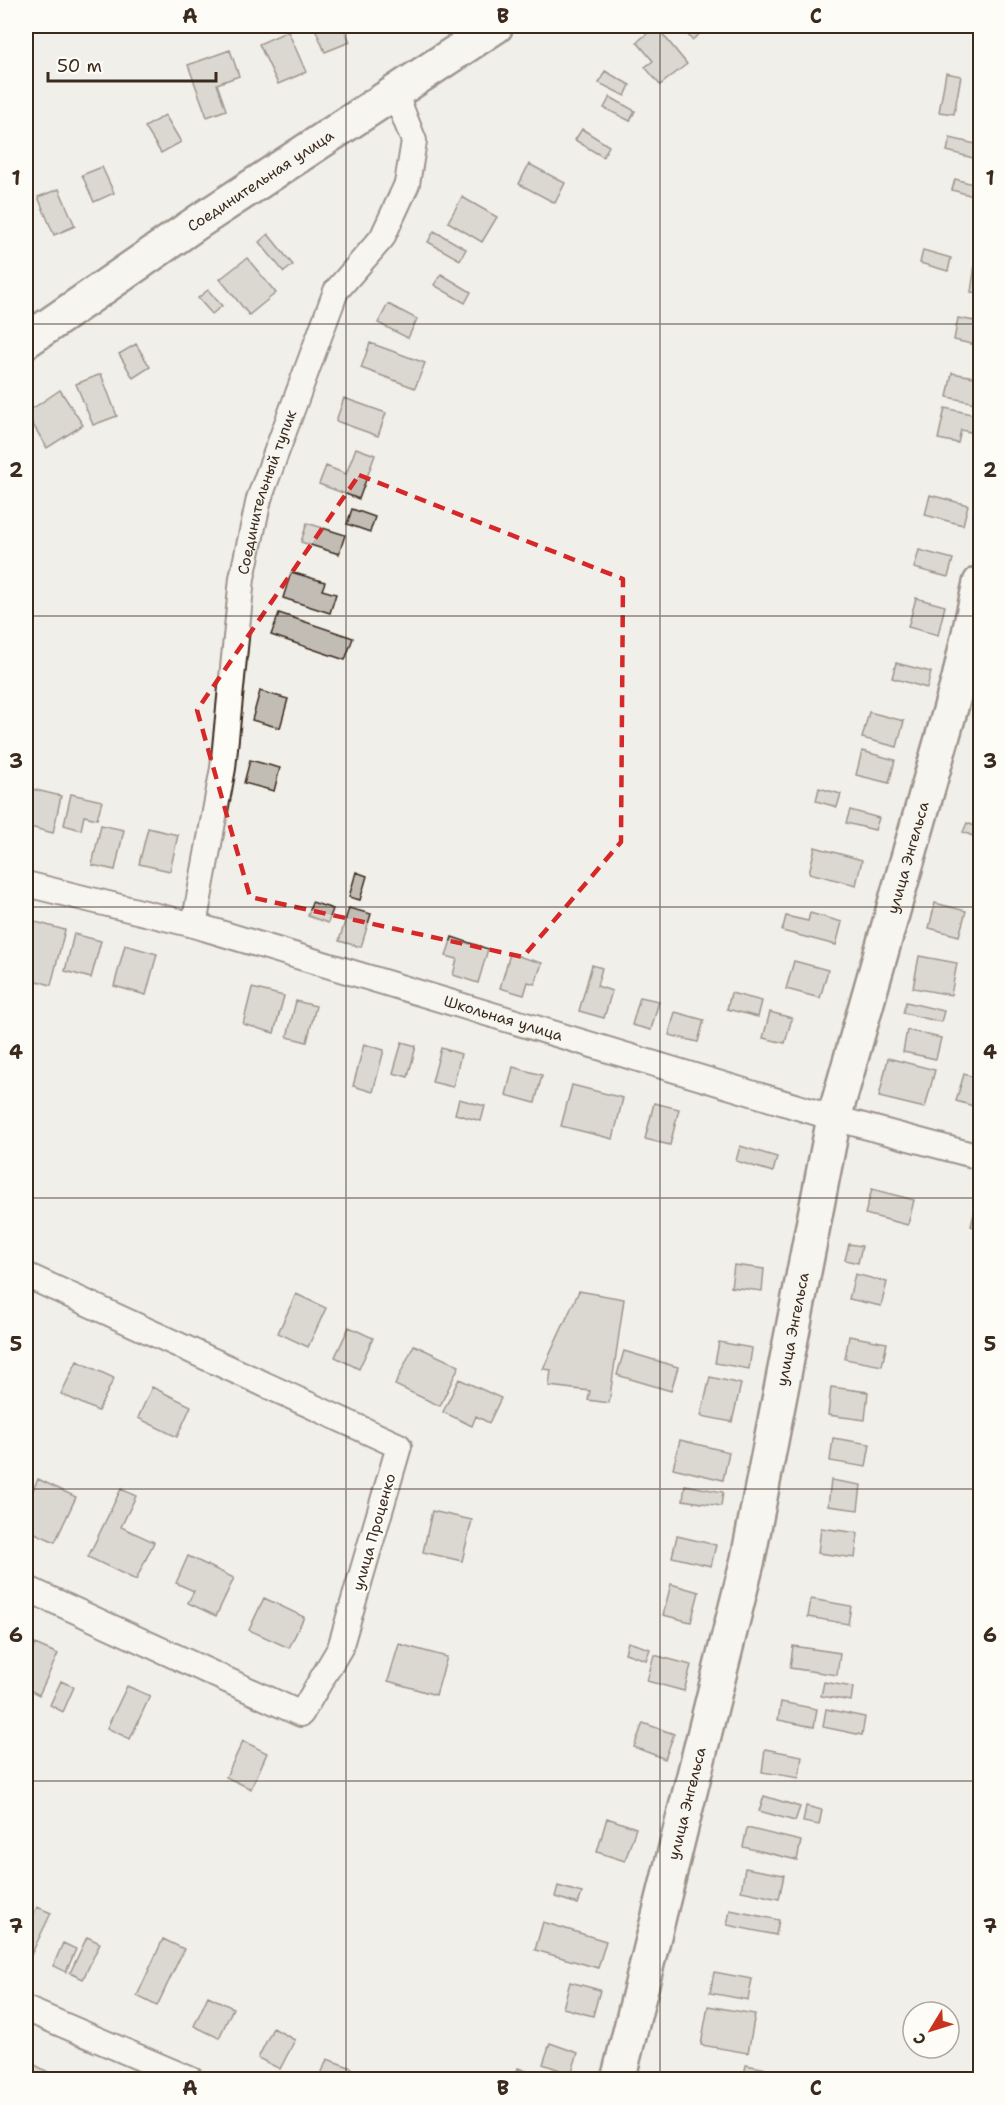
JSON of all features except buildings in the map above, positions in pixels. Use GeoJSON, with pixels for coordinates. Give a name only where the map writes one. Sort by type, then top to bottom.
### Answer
{"type":"FeatureCollection","features":[{"type":"Feature","properties":{"kind":"street","name":"Соединительная улица"},"geometry":{"type":"LineString","coordinates":[[26,341],[198,222],[496,26]]}},
{"type":"Feature","properties":{"kind":"street","name":"Соединительный тупик"},"geometry":{"type":"LineString","coordinates":[[194,925],[223,768],[242,578],[259,499],[336,291],[382,238],[407,184],[414,141],[395,93]]}},
{"type":"Feature","properties":{"kind":"street","name":"улица Энгельса"},"geometry":{"type":"LineString","coordinates":[[618,2079],[748,1559],[834,1118],[959,679],[981,583]]}},
{"type":"Feature","properties":{"kind":"street","name":"Школьная улица"},"geometry":{"type":"LineString","coordinates":[[26,884],[194,925],[834,1118],[981,1157]]}},
{"type":"Feature","properties":{"kind":"street","name":"улица Проценко"},"geometry":{"type":"LineString","coordinates":[[26,1275],[399,1446],[340,1648],[301,1714],[26,1588]]}},
{"type":"Feature","properties":{"kind":"street"},"geometry":{"type":"LineString","coordinates":[[26,2009],[192,2079]]}},
{"type":"Feature","properties":{"kind":"highlighted area"},"geometry":{"type":"Polygon","coordinates":[[[359,475],[623,579],[621,842],[523,957],[250,897],[197,710],[359,475]]]}}]}
